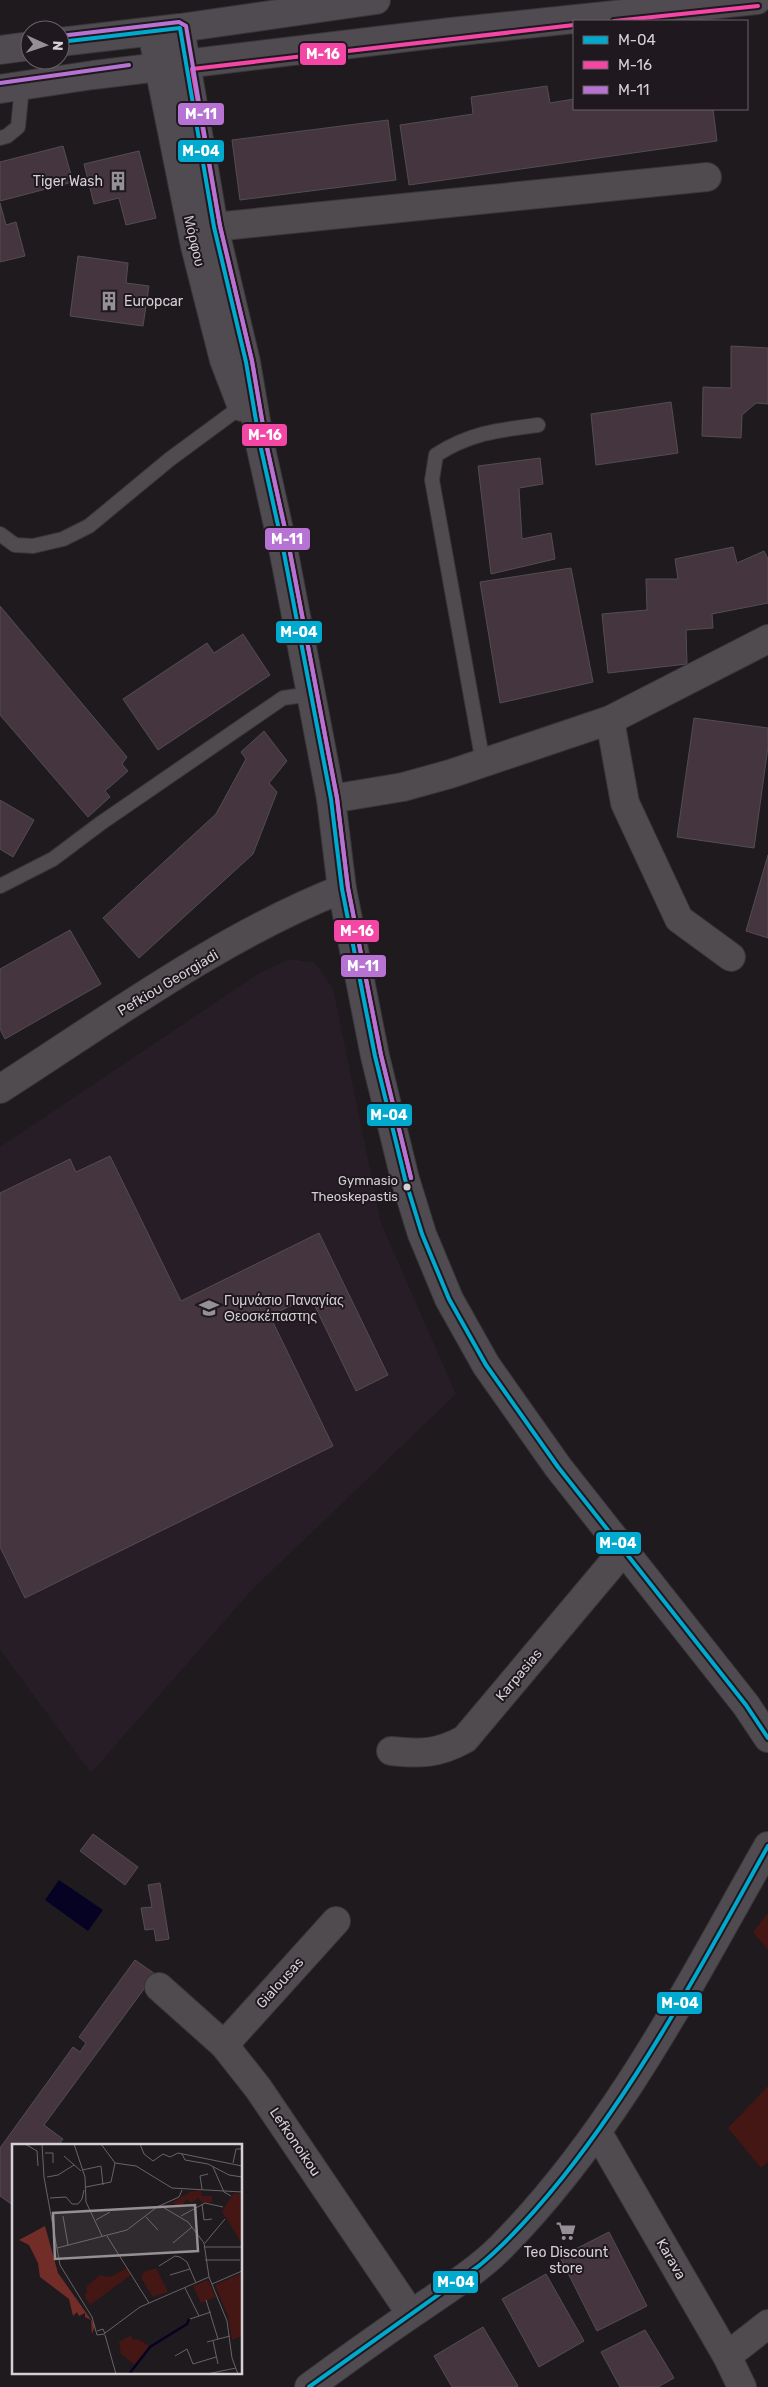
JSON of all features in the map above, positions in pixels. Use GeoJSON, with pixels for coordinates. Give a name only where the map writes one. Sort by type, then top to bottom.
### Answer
{"type":"FeatureCollection","features":[{"type":"Feature","properties":{"kind":"street"},"geometry":{"type":"LineString","coordinates":[[70,41],[152,32],[376,0]]}},
{"type":"Feature","properties":{"kind":"street"},"geometry":{"type":"LineString","coordinates":[[11,88],[185,64],[461,31],[757,0]]}},
{"type":"Feature","properties":{"kind":"street","name":"Μόρφου"},"geometry":{"type":"LineString","coordinates":[[180,28],[214,227],[246,362],[260,444],[283,548],[331,799],[342,890],[375,1056],[405,1180],[422,1234],[449,1299],[491,1373],[558,1468],[746,1705],[768,1738]]}},
{"type":"Feature","properties":{"kind":"street","name":"Μόρφου"},"geometry":{"type":"LineString","coordinates":[[152,32],[195,246],[224,360],[242,406],[260,444]]}},
{"type":"Feature","properties":{"kind":"street"},"geometry":{"type":"LineString","coordinates":[[0,50],[20,47]]}},
{"type":"Feature","properties":{"kind":"street"},"geometry":{"type":"LineString","coordinates":[[214,227],[707,177]]}},
{"type":"Feature","properties":{"kind":"street"},"geometry":{"type":"LineString","coordinates":[[331,799],[403,786],[483,763],[610,720],[768,638]]}},
{"type":"Feature","properties":{"kind":"street"},"geometry":{"type":"LineString","coordinates":[[610,720],[625,803],[679,919],[731,958]]}},
{"type":"Feature","properties":{"kind":"street","name":"Pefkiou Georgiadi"},"geometry":{"type":"LineString","coordinates":[[0,1089],[156,989],[254,931],[300,906],[342,890]]}},
{"type":"Feature","properties":{"kind":"street","name":"Karpasias"},"geometry":{"type":"LineString","coordinates":[[390,1751],[420,1754],[447,1749],[465,1739],[623,1551]]}},
{"type":"Feature","properties":{"kind":"street"},"geometry":{"type":"LineString","coordinates":[[308,2387],[470,2274],[500,2248],[598,2133],[655,2046],[768,1846]]}},
{"type":"Feature","properties":{"kind":"street","name":"Gialousas"},"geometry":{"type":"LineString","coordinates":[[224,2045],[336,1921]]}},
{"type":"Feature","properties":{"kind":"street","name":"Lefkonoikou"},"geometry":{"type":"LineString","coordinates":[[158,1987],[224,2045],[258,2088],[412,2314]]}},
{"type":"Feature","properties":{"kind":"street","name":"Karava"},"geometry":{"type":"LineString","coordinates":[[598,2133],[727,2356],[742,2387]]}},
{"type":"Feature","properties":{"kind":"street"},"geometry":{"type":"LineString","coordinates":[[727,2356],[768,2324]]}},
{"type":"Feature","properties":{"kind":"lane"},"geometry":{"type":"LineString","coordinates":[[0,138],[7,136],[18,128],[11,88]]}},
{"type":"Feature","properties":{"kind":"lane"},"geometry":{"type":"LineString","coordinates":[[0,534],[15,545],[33,546],[64,539],[89,526],[170,459],[242,406]]}},
{"type":"Feature","properties":{"kind":"lane"},"geometry":{"type":"LineString","coordinates":[[483,763],[432,480],[436,455],[454,444],[485,432],[538,425]]}},
{"type":"Feature","properties":{"kind":"lane"},"geometry":{"type":"LineString","coordinates":[[0,886],[53,859],[101,822],[283,698],[311,694]]}},
{"type":"Feature","properties":{"kind":"shaded area","name":"Γυμνάσιο Παναγίας Θεοσκέπαστης"},"geometry":{"type":"Polygon","coordinates":[[[290,959],[315,963],[333,988],[381,1223],[456,1394],[251,1591],[91,1773],[0,1650],[0,1147],[261,972],[290,959]]]}},
{"type":"Feature","properties":{"kind":"shaded area"},"geometry":{"type":"Polygon","coordinates":[[[768,1913],[768,1950],[753,1932],[768,1913]]]}},
{"type":"Feature","properties":{"kind":"shaded area"},"geometry":{"type":"Polygon","coordinates":[[[768,2086],[768,2162],[761,2168],[728,2128],[768,2086]]]}},
{"type":"Feature","properties":{"kind":"water"},"geometry":{"type":"Polygon","coordinates":[[[59,1880],[103,1910],[88,1931],[45,1900],[59,1880]]]}},
{"type":"Feature","properties":{"kind":"building"},"geometry":{"type":"Polygon","coordinates":[[[547,86],[550,103],[573,99],[573,110],[713,110],[717,141],[409,185],[400,125],[473,114],[471,97],[547,86]]]}},
{"type":"Feature","properties":{"kind":"building"},"geometry":{"type":"Polygon","coordinates":[[[388,120],[396,180],[240,200],[232,140],[388,120]]]}},
{"type":"Feature","properties":{"kind":"building"},"geometry":{"type":"Polygon","coordinates":[[[63,146],[73,182],[0,201],[0,162],[63,146]]]}},
{"type":"Feature","properties":{"kind":"building","name":"Tiger Wash"},"geometry":{"type":"Polygon","coordinates":[[[139,151],[156,218],[126,225],[119,198],[94,204],[84,164],[139,151]]]}},
{"type":"Feature","properties":{"kind":"building"},"geometry":{"type":"Polygon","coordinates":[[[0,203],[6,225],[16,222],[25,256],[0,262],[0,203]]]}},
{"type":"Feature","properties":{"kind":"building","name":"Europcar"},"geometry":{"type":"Polygon","coordinates":[[[78,256],[128,263],[126,283],[149,286],[143,326],[70,316],[78,256]]]}},
{"type":"Feature","properties":{"kind":"building"},"geometry":{"type":"Polygon","coordinates":[[[731,346],[768,348],[768,404],[756,403],[742,415],[741,438],[702,436],[703,387],[731,388],[731,346]]]}},
{"type":"Feature","properties":{"kind":"building"},"geometry":{"type":"Polygon","coordinates":[[[671,402],[678,453],[596,465],[591,414],[671,402]]]}},
{"type":"Feature","properties":{"kind":"building"},"geometry":{"type":"Polygon","coordinates":[[[540,458],[543,484],[519,488],[522,539],[551,533],[555,559],[491,574],[478,466],[540,458]]]}},
{"type":"Feature","properties":{"kind":"building"},"geometry":{"type":"Polygon","coordinates":[[[733,547],[737,563],[764,551],[768,559],[768,603],[712,614],[713,628],[686,630],[687,664],[608,673],[602,614],[647,610],[646,579],[678,579],[675,559],[733,547]]]}},
{"type":"Feature","properties":{"kind":"building"},"geometry":{"type":"Polygon","coordinates":[[[571,568],[593,682],[500,703],[480,582],[571,568]]]}},
{"type":"Feature","properties":{"kind":"building"},"geometry":{"type":"Polygon","coordinates":[[[0,606],[127,757],[122,764],[128,771],[105,791],[110,797],[88,817],[0,715],[0,606]]]}},
{"type":"Feature","properties":{"kind":"building"},"geometry":{"type":"Polygon","coordinates":[[[243,634],[270,675],[158,750],[123,699],[207,643],[214,653],[243,634]]]}},
{"type":"Feature","properties":{"kind":"building"},"geometry":{"type":"Polygon","coordinates":[[[694,718],[768,728],[768,747],[754,848],[677,837],[694,718]]]}},
{"type":"Feature","properties":{"kind":"building"},"geometry":{"type":"Polygon","coordinates":[[[264,731],[287,761],[269,783],[277,792],[253,854],[139,958],[103,918],[216,814],[246,759],[241,752],[264,731]]]}},
{"type":"Feature","properties":{"kind":"building"},"geometry":{"type":"Polygon","coordinates":[[[0,800],[34,820],[13,857],[0,849],[0,800]]]}},
{"type":"Feature","properties":{"kind":"building"},"geometry":{"type":"Polygon","coordinates":[[[768,855],[768,938],[746,931],[768,855]]]}},
{"type":"Feature","properties":{"kind":"building"},"geometry":{"type":"Polygon","coordinates":[[[70,930],[101,984],[5,1039],[0,1029],[0,969],[70,930]]]}},
{"type":"Feature","properties":{"kind":"building"},"geometry":{"type":"Polygon","coordinates":[[[110,1156],[181,1301],[319,1233],[388,1375],[356,1391],[310,1296],[270,1316],[333,1446],[25,1598],[0,1547],[0,1193],[70,1159],[76,1172],[110,1156]]]}},
{"type":"Feature","properties":{"kind":"building"},"geometry":{"type":"Polygon","coordinates":[[[93,1834],[138,1867],[125,1885],[80,1851],[93,1834]]]}},
{"type":"Feature","properties":{"kind":"building"},"geometry":{"type":"Polygon","coordinates":[[[160,1883],[169,1939],[156,1941],[154,1929],[145,1930],[141,1908],[152,1907],[148,1885],[160,1883]]]}},
{"type":"Feature","properties":{"kind":"building"},"geometry":{"type":"Polygon","coordinates":[[[135,1960],[155,1974],[44,2125],[63,2139],[59,2144],[12,2144],[12,2205],[0,2196],[0,2148],[73,2047],[80,2052],[86,2043],[79,2037],[135,1960]]]}},
{"type":"Feature","properties":{"kind":"building"},"geometry":{"type":"Polygon","coordinates":[[[609,2232],[647,2306],[597,2331],[560,2257],[609,2232]]]}},
{"type":"Feature","properties":{"kind":"building"},"geometry":{"type":"Polygon","coordinates":[[[546,2274],[584,2341],[539,2367],[502,2299],[546,2274]]]}},
{"type":"Feature","properties":{"kind":"building"},"geometry":{"type":"Polygon","coordinates":[[[483,2327],[517,2387],[452,2387],[434,2356],[483,2327]]]}},
{"type":"Feature","properties":{"kind":"building"},"geometry":{"type":"Polygon","coordinates":[[[645,2330],[674,2378],[658,2387],[620,2387],[601,2352],[645,2330]]]}},
{"type":"Feature","properties":{"kind":"transit line","name":"M-16"},"geometry":{"type":"LineString","coordinates":[[624,20],[758,6]]}},
{"type":"Feature","properties":{"kind":"transit line","name":"M-11"},"geometry":{"type":"LineString","coordinates":[[70,35],[179,22],[186,26],[220,226],[252,361],[266,443],[289,547],[337,798],[348,888],[381,1055],[411,1178]]}},
{"type":"Feature","properties":{"kind":"transit line","name":"M-16"},"geometry":{"type":"LineString","coordinates":[[411,1178],[381,1055],[348,888],[337,798],[289,547],[266,443],[252,361],[220,226],[192,69],[573,25]]}},
{"type":"Feature","properties":{"kind":"transit line","name":"M-04"},"geometry":{"type":"LineString","coordinates":[[70,41],[180,28],[214,227],[246,362],[260,444],[283,548],[331,799],[342,889],[375,1056],[405,1179],[422,1234],[449,1299],[486,1365],[558,1467],[746,1705],[768,1738]]}},
{"type":"Feature","properties":{"kind":"transit line","name":"M-11"},"geometry":{"type":"LineString","coordinates":[[0,83],[129,65]]}},
{"type":"Feature","properties":{"kind":"transit line","name":"M-04"},"geometry":{"type":"LineString","coordinates":[[309,2387],[480,2265],[513,2234],[544,2200],[592,2138],[647,2057],[697,1973],[768,1846]]}},
{"type":"Feature","properties":{"kind":"place","name":"Tiger Wash"},"geometry":{"type":"Point","coordinates":[118,181]}},
{"type":"Feature","properties":{"kind":"place","name":"Europcar"},"geometry":{"type":"Point","coordinates":[109,301]}},
{"type":"Feature","properties":{"kind":"place","name":"Gymnasio Theoskepastis"},"geometry":{"type":"Point","coordinates":[407,1187]}},
{"type":"Feature","properties":{"kind":"place","name":"Γυμνάσιο Παναγίας Θεοσκέπαστης"},"geometry":{"type":"Point","coordinates":[209,1308]}},
{"type":"Feature","properties":{"kind":"place","name":"Teo Discount store"},"geometry":{"type":"Point","coordinates":[566,2231]}}]}
